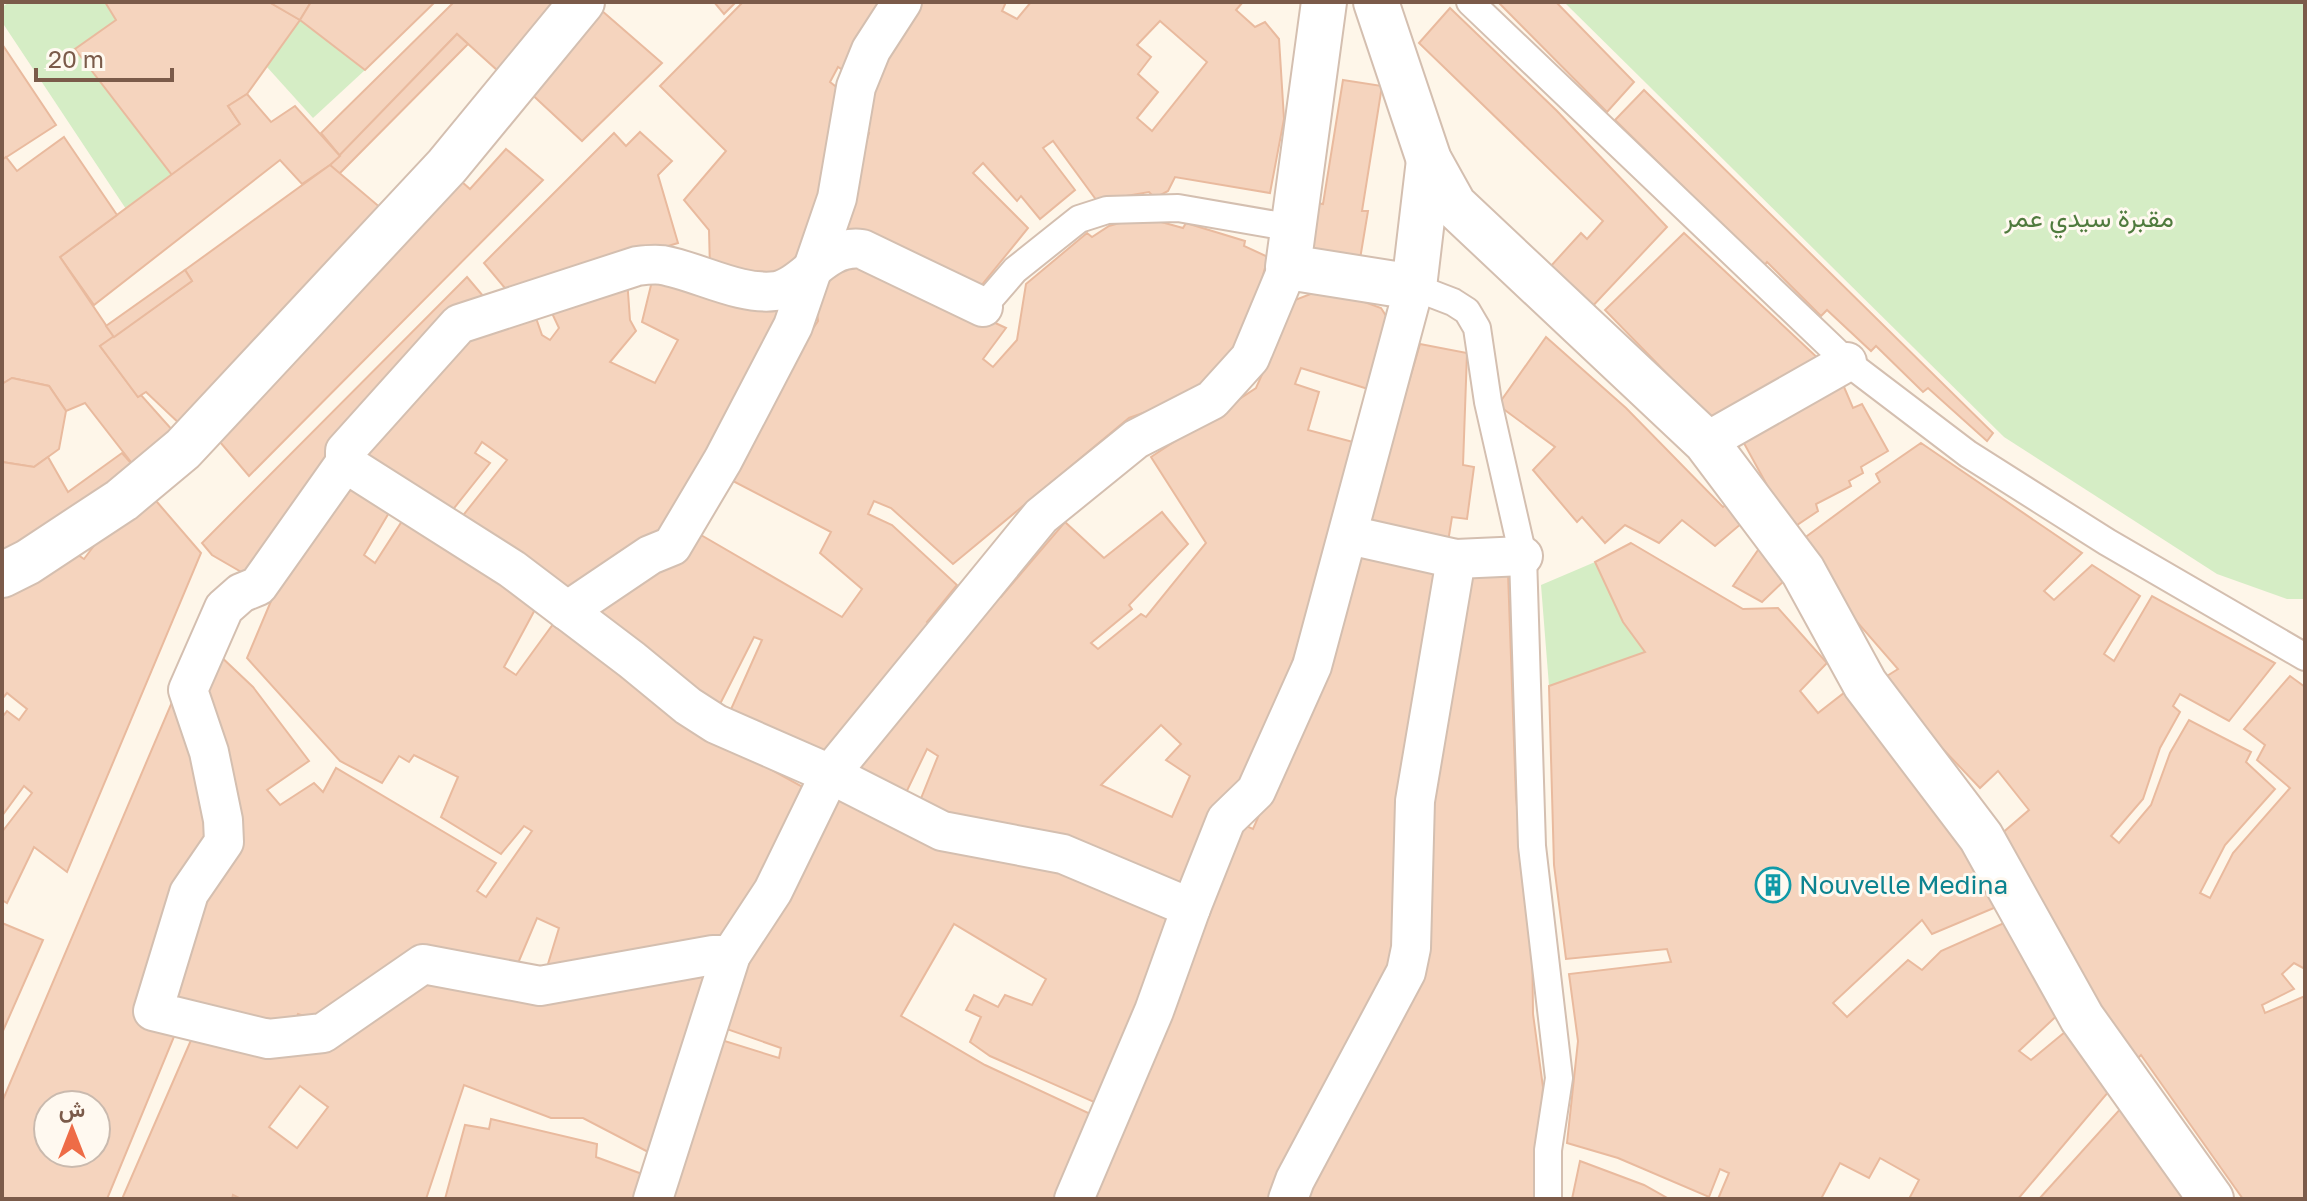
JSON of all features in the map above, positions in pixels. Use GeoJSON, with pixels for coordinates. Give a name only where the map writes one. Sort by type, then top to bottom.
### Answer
{"type":"FeatureCollection","features":[{"type":"Feature","properties":{"kind":"street"},"geometry":{"type":"LineString","coordinates":[[2,575],[28,562],[122,500],[183,449],[447,166],[582,2]]}},
{"type":"Feature","properties":{"kind":"street"},"geometry":{"type":"LineString","coordinates":[[567,611],[650,555],[672,546],[723,460],[793,326],[837,198],[856,87],[871,50],[902,2]]}},
{"type":"Feature","properties":{"kind":"street"},"geometry":{"type":"LineString","coordinates":[[653,1199],[731,955],[773,891],[830,774],[1041,516],[1136,439],[1212,400],[1250,358],[1290,248],[1324,2]]}},
{"type":"Feature","properties":{"kind":"street"},"geometry":{"type":"LineString","coordinates":[[1376,2],[1429,160],[1454,205],[1706,442],[1803,571],[1865,684],[1981,837],[2082,1018],[2211,1199]]}},
{"type":"Feature","properties":{"kind":"street"},"geometry":{"type":"LineString","coordinates":[[1074,1199],[1154,1011],[1226,820],[1256,791],[1312,666],[1414,287],[1429,160]]}},
{"type":"Feature","properties":{"kind":"street"},"geometry":{"type":"LineString","coordinates":[[731,955],[713,955],[540,986],[423,964],[323,1033],[268,1039],[153,1011],[189,893],[224,842],[223,820],[209,752],[188,690],[224,608],[241,593],[258,586],[345,463],[345,451],[459,324],[637,266],[659,264],[759,292],[780,291],[838,251],[850,248],[862,249],[983,307]]}},
{"type":"Feature","properties":{"kind":"street"},"geometry":{"type":"LineString","coordinates":[[1290,248],[1414,287]]}},
{"type":"Feature","properties":{"kind":"street"},"geometry":{"type":"LineString","coordinates":[[1706,442],[1847,362]]}},
{"type":"Feature","properties":{"kind":"street"},"geometry":{"type":"LineString","coordinates":[[345,463],[512,569],[688,706],[716,724],[830,774],[942,831],[1063,854],[1191,908]]}},
{"type":"Feature","properties":{"kind":"street"},"geometry":{"type":"LineString","coordinates":[[1349,535],[1456,559],[1523,556]]}},
{"type":"Feature","properties":{"kind":"street"},"geometry":{"type":"LineString","coordinates":[[1288,1199],[1295,1180],[1406,972],[1411,948],[1415,801],[1456,559]]}},
{"type":"Feature","properties":{"kind":"lane"},"geometry":{"type":"LineString","coordinates":[[1470,2],[1847,362],[1968,454],[2107,542],[2305,657]]}},
{"type":"Feature","properties":{"kind":"lane"},"geometry":{"type":"LineString","coordinates":[[983,307],[1025,261],[1079,219],[1107,210],[1178,208],[1290,248]]}},
{"type":"Feature","properties":{"kind":"lane"},"geometry":{"type":"LineString","coordinates":[[1414,287],[1460,306],[1467,311],[1477,328],[1488,402],[1523,556],[1532,846],[1559,1078],[1548,1150],[1548,1199]]}},
{"type":"Feature","properties":{"kind":"green space"},"geometry":{"type":"Polygon","coordinates":[[[10,2],[105,2],[116,20],[75,49],[172,175],[126,209],[2,22],[2,7],[10,2]]]}},
{"type":"Feature","properties":{"kind":"green space","name":"مقبرة سيدي عمر"},"geometry":{"type":"Polygon","coordinates":[[[1564,2],[2305,2],[2305,599],[2287,599],[2217,574],[2004,437],[1564,2]]]}},
{"type":"Feature","properties":{"kind":"green space"},"geometry":{"type":"Polygon","coordinates":[[[300,20],[365,70],[313,118],[267,67],[300,20]]]}},
{"type":"Feature","properties":{"kind":"green space"},"geometry":{"type":"Polygon","coordinates":[[[1595,562],[1623,622],[1645,652],[1549,686],[1541,585],[1595,562]]]}},
{"type":"Feature","properties":{"kind":"building"},"geometry":{"type":"Polygon","coordinates":[[[105,2],[269,2],[300,20],[247,94],[228,106],[240,124],[172,175],[75,49],[116,20],[105,2]]]}},
{"type":"Feature","properties":{"kind":"building"},"geometry":{"type":"Polygon","coordinates":[[[269,2],[311,2],[300,20],[269,2]]]}},
{"type":"Feature","properties":{"kind":"building"},"geometry":{"type":"Polygon","coordinates":[[[311,2],[435,2],[365,70],[300,20],[311,2]]]}},
{"type":"Feature","properties":{"kind":"building"},"geometry":{"type":"Polygon","coordinates":[[[454,2],[562,2],[497,70],[457,34],[340,156],[321,133],[454,2]]]}},
{"type":"Feature","properties":{"kind":"building"},"geometry":{"type":"Polygon","coordinates":[[[714,2],[736,2],[724,14],[714,2]]]}},
{"type":"Feature","properties":{"kind":"building"},"geometry":{"type":"Polygon","coordinates":[[[743,2],[882,2],[846,72],[838,67],[830,82],[844,93],[815,222],[787,273],[710,269],[709,230],[684,200],[726,151],[660,86],[743,2]]]}},
{"type":"Feature","properties":{"kind":"building"},"geometry":{"type":"Polygon","coordinates":[[[914,2],[1006,2],[1002,11],[1017,19],[1031,2],[1243,2],[1236,10],[1255,27],[1265,22],[1279,39],[1284,119],[1270,193],[1175,177],[1168,191],[1155,198],[1149,192],[1097,201],[1053,141],[1043,148],[1075,190],[1040,219],[1021,196],[1017,201],[983,163],[973,173],[1028,228],[977,291],[860,235],[838,228],[869,133],[859,128],[914,2]],[[1160,21],[1137,45],[1151,57],[1138,74],[1158,92],[1137,118],[1152,131],[1207,62],[1160,21]]]}},
{"type":"Feature","properties":{"kind":"building"},"geometry":{"type":"Polygon","coordinates":[[[1498,2],[1556,2],[1634,82],[1607,112],[1498,2]]]}},
{"type":"Feature","properties":{"kind":"building"},"geometry":{"type":"Polygon","coordinates":[[[1450,8],[1557,111],[1667,227],[1589,310],[1550,267],[1581,233],[1587,239],[1603,221],[1419,43],[1450,8]]]}},
{"type":"Feature","properties":{"kind":"building"},"geometry":{"type":"Polygon","coordinates":[[[601,10],[662,63],[582,141],[526,89],[601,10]]]}},
{"type":"Feature","properties":{"kind":"building"},"geometry":{"type":"Polygon","coordinates":[[[457,34],[468,44],[339,174],[330,165],[457,34]]]}},
{"type":"Feature","properties":{"kind":"building"},"geometry":{"type":"Polygon","coordinates":[[[2,44],[56,125],[2,160],[2,44]]]}},
{"type":"Feature","properties":{"kind":"building"},"geometry":{"type":"Polygon","coordinates":[[[1343,80],[1382,86],[1362,211],[1368,211],[1359,265],[1307,257],[1316,203],[1323,204],[1343,80]]]}},
{"type":"Feature","properties":{"kind":"building"},"geometry":{"type":"Polygon","coordinates":[[[1644,90],[1993,433],[1987,441],[1928,388],[1923,392],[1876,346],[1871,351],[1827,310],[1821,316],[1767,262],[1764,266],[1615,120],[1644,90]]]}},
{"type":"Feature","properties":{"kind":"building"},"geometry":{"type":"Polygon","coordinates":[[[247,94],[271,122],[295,106],[340,156],[302,184],[280,160],[94,305],[60,257],[240,124],[228,106],[247,94]]]}},
{"type":"Feature","properties":{"kind":"building"},"geometry":{"type":"Polygon","coordinates":[[[640,132],[672,161],[658,175],[678,243],[510,294],[484,263],[614,133],[626,146],[640,132]]]}},
{"type":"Feature","properties":{"kind":"building"},"geometry":{"type":"Polygon","coordinates":[[[64,137],[117,215],[60,257],[114,337],[100,346],[138,397],[141,395],[174,432],[138,471],[85,403],[66,411],[49,386],[12,378],[2,384],[2,160],[6,157],[17,171],[64,137]]]}},
{"type":"Feature","properties":{"kind":"building"},"geometry":{"type":"Polygon","coordinates":[[[506,149],[543,180],[249,476],[214,435],[453,174],[470,189],[506,149]]]}},
{"type":"Feature","properties":{"kind":"building"},"geometry":{"type":"Polygon","coordinates":[[[330,165],[382,209],[181,425],[146,392],[138,397],[100,346],[192,281],[185,270],[330,165]]]}},
{"type":"Feature","properties":{"kind":"building"},"geometry":{"type":"Polygon","coordinates":[[[1130,220],[1154,220],[1183,228],[1186,223],[1245,241],[1244,246],[1268,257],[1250,322],[1205,391],[1129,418],[953,564],[891,508],[874,501],[868,514],[892,525],[957,585],[927,622],[933,628],[830,756],[728,716],[762,640],[754,637],[717,710],[586,611],[651,564],[662,571],[694,531],[842,617],[862,589],[820,553],[831,532],[731,480],[772,390],[818,321],[814,285],[856,258],[1006,328],[983,359],[993,367],[1017,340],[1026,284],[1087,233],[1092,237],[1109,226],[1130,220]]]}},
{"type":"Feature","properties":{"kind":"building"},"geometry":{"type":"Polygon","coordinates":[[[1684,233],[1822,362],[1715,423],[1605,310],[1684,233]]]}},
{"type":"Feature","properties":{"kind":"building"},"geometry":{"type":"Polygon","coordinates":[[[185,270],[192,281],[114,337],[106,326],[185,270]]]}},
{"type":"Feature","properties":{"kind":"building"},"geometry":{"type":"Polygon","coordinates":[[[654,273],[789,309],[663,538],[562,599],[457,523],[507,460],[482,442],[475,453],[490,463],[447,517],[353,455],[471,328],[536,318],[542,335],[550,340],[559,328],[550,309],[627,279],[630,320],[636,331],[610,362],[655,383],[678,340],[642,322],[654,273]]]}},
{"type":"Feature","properties":{"kind":"building"},"geometry":{"type":"Polygon","coordinates":[[[467,277],[489,303],[250,577],[212,555],[202,543],[467,277]]]}},
{"type":"Feature","properties":{"kind":"building"},"geometry":{"type":"Polygon","coordinates":[[[1326,288],[1381,308],[1390,322],[1368,389],[1301,368],[1295,384],[1319,392],[1308,430],[1353,442],[1343,522],[1248,783],[1177,892],[918,806],[938,756],[927,749],[903,799],[849,773],[995,593],[1001,597],[1065,522],[1104,558],[1162,512],[1188,544],[1129,605],[1132,609],[1091,643],[1098,649],[1141,614],[1146,617],[1206,543],[1151,457],[1256,388],[1295,300],[1326,288]],[[1161,725],[1101,785],[1172,817],[1190,776],[1166,760],[1181,744],[1161,725]]]}},
{"type":"Feature","properties":{"kind":"building"},"geometry":{"type":"Polygon","coordinates":[[[1546,337],[1626,408],[1723,507],[1732,500],[1749,517],[1715,546],[1682,520],[1659,543],[1625,525],[1605,543],[1582,517],[1577,522],[1533,470],[1555,447],[1498,405],[1546,337]]]}},
{"type":"Feature","properties":{"kind":"building"},"geometry":{"type":"Polygon","coordinates":[[[1420,344],[1467,353],[1463,465],[1474,467],[1467,519],[1452,517],[1447,548],[1365,532],[1420,344]]]}},
{"type":"Feature","properties":{"kind":"building"},"geometry":{"type":"Polygon","coordinates":[[[12,378],[49,386],[66,411],[59,449],[34,467],[2,462],[2,384],[12,378]]]}},
{"type":"Feature","properties":{"kind":"building"},"geometry":{"type":"Polygon","coordinates":[[[1841,380],[1853,408],[1862,404],[1888,451],[1861,467],[1863,473],[1849,481],[1851,486],[1816,504],[1818,511],[1791,529],[1740,436],[1841,380]]]}},
{"type":"Feature","properties":{"kind":"building","name":"Nouvelle Medina"},"geometry":{"type":"Polygon","coordinates":[[[1921,443],[2082,553],[2044,591],[2054,600],[2092,565],[2140,596],[2104,654],[2114,661],[2152,596],[2275,663],[2229,721],[2180,694],[2173,706],[2180,712],[2160,748],[2143,799],[2111,836],[2119,843],[2151,805],[2170,753],[2189,720],[2251,752],[2246,762],[2275,789],[2225,845],[2200,893],[2210,898],[2233,853],[2290,788],[2257,760],[2265,745],[2244,729],[2290,676],[2305,687],[2305,969],[2294,963],[2282,974],[2294,989],[2262,1005],[2265,1013],[2305,996],[2305,1199],[2243,1199],[2141,1055],[2136,1060],[2100,1011],[2000,835],[2029,810],[1998,771],[1980,788],[1921,726],[1887,676],[1898,669],[1844,607],[1803,539],[1880,482],[1876,474],[1921,443]]]}},
{"type":"Feature","properties":{"kind":"building"},"geometry":{"type":"Polygon","coordinates":[[[122,453],[138,471],[2,555],[2,462],[34,467],[48,457],[68,492],[122,453]]]}},
{"type":"Feature","properties":{"kind":"building"},"geometry":{"type":"Polygon","coordinates":[[[346,478],[393,506],[364,555],[375,563],[406,515],[538,604],[504,667],[516,675],[559,616],[706,734],[810,791],[762,889],[719,945],[544,977],[559,928],[537,918],[513,975],[424,957],[323,1022],[298,1014],[293,1027],[166,1006],[198,894],[217,747],[196,694],[217,653],[253,687],[309,761],[267,790],[280,805],[314,783],[323,792],[336,768],[496,863],[477,891],[486,897],[532,831],[524,826],[501,854],[441,817],[458,777],[414,755],[409,762],[399,756],[382,783],[340,761],[247,658],[285,568],[346,478]]]}},
{"type":"Feature","properties":{"kind":"building"},"geometry":{"type":"Polygon","coordinates":[[[151,495],[201,553],[67,872],[34,847],[7,903],[2,900],[2,832],[32,793],[24,786],[2,816],[2,717],[7,711],[19,720],[27,709],[7,693],[2,699],[2,593],[75,553],[84,559],[108,527],[151,495]]]}},
{"type":"Feature","properties":{"kind":"building"},"geometry":{"type":"Polygon","coordinates":[[[1765,540],[1790,575],[1762,602],[1733,586],[1765,540]]]}},
{"type":"Feature","properties":{"kind":"building","name":"Nouvelle Medina"},"geometry":{"type":"Polygon","coordinates":[[[1631,543],[1743,609],[1778,608],[1827,663],[1800,691],[1818,713],[1849,689],[1955,826],[2001,905],[1932,934],[1922,920],[1833,1003],[1847,1017],[1908,960],[1922,970],[1941,951],[2004,923],[2065,1008],[2019,1051],[2031,1060],[2071,1027],[2110,1090],[2018,1199],[1909,1199],[1919,1180],[1880,1158],[1869,1178],[1840,1163],[1821,1199],[1718,1199],[1729,1173],[1720,1169],[1709,1197],[1618,1158],[1567,1143],[1578,1041],[1569,974],[1671,962],[1667,949],[1566,959],[1554,865],[1549,686],[1645,652],[1623,622],[1595,562],[1631,543]]]}},
{"type":"Feature","properties":{"kind":"building"},"geometry":{"type":"Polygon","coordinates":[[[1361,549],[1443,570],[1402,947],[1273,1199],[1088,1199],[1237,822],[1253,829],[1326,664],[1361,549]]]}},
{"type":"Feature","properties":{"kind":"building"},"geometry":{"type":"Polygon","coordinates":[[[1465,572],[1508,573],[1516,798],[1532,931],[1533,1014],[1543,1087],[1535,1199],[1297,1199],[1414,979],[1429,799],[1465,572]]]}},
{"type":"Feature","properties":{"kind":"building"},"geometry":{"type":"Polygon","coordinates":[[[172,702],[187,708],[211,841],[139,1017],[178,1027],[107,1199],[2,1199],[2,1102],[172,702]]]}},
{"type":"Feature","properties":{"kind":"building"},"geometry":{"type":"Polygon","coordinates":[[[838,786],[1180,912],[1103,1106],[990,1056],[970,1042],[981,1017],[966,1010],[974,995],[998,1007],[1005,995],[1032,1005],[1046,979],[954,924],[901,1016],[985,1065],[1099,1118],[1065,1199],[662,1199],[715,1038],[779,1058],[781,1048],[718,1026],[740,961],[838,786]]]}},
{"type":"Feature","properties":{"kind":"building"},"geometry":{"type":"Polygon","coordinates":[[[2,923],[43,940],[2,1033],[2,923]]]}},
{"type":"Feature","properties":{"kind":"building"},"geometry":{"type":"Polygon","coordinates":[[[710,966],[652,1154],[583,1118],[551,1118],[464,1085],[426,1199],[241,1199],[233,1195],[232,1199],[122,1199],[195,1031],[275,1049],[427,974],[710,966]],[[300,1086],[269,1127],[297,1148],[328,1107],[300,1086]]]}},
{"type":"Feature","properties":{"kind":"building"},"geometry":{"type":"Polygon","coordinates":[[[2122,1107],[2186,1199],[2039,1199],[2122,1107]]]}},
{"type":"Feature","properties":{"kind":"building"},"geometry":{"type":"Polygon","coordinates":[[[491,1119],[597,1144],[596,1157],[642,1174],[636,1199],[445,1199],[465,1125],[489,1129],[491,1119]]]}},
{"type":"Feature","properties":{"kind":"building"},"geometry":{"type":"Polygon","coordinates":[[[1580,1161],[1644,1185],[1669,1199],[1572,1199],[1580,1161]]]}},
{"type":"Feature","properties":{"kind":"place","name":"Nouvelle Medina"},"geometry":{"type":"Point","coordinates":[1773,885]}}]}
